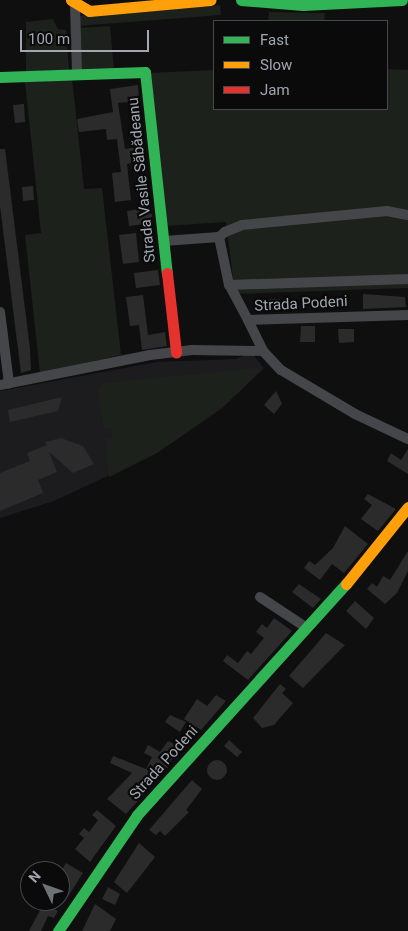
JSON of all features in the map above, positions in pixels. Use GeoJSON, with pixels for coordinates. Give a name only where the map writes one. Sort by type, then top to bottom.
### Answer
{"type":"FeatureCollection","features":[{"type":"Feature","properties":{"kind":"main road"},"geometry":{"type":"LineString","coordinates":[[73,2],[89,11],[211,0]]}},
{"type":"Feature","properties":{"kind":"main road"},"geometry":{"type":"LineString","coordinates":[[241,0],[303,5],[402,0]]}},
{"type":"Feature","properties":{"kind":"main road","name":"Strada Vasile Săbădeanu"},"geometry":{"type":"LineString","coordinates":[[0,77],[146,72],[176,352]]}},
{"type":"Feature","properties":{"kind":"main road","name":"Strada Podeni"},"geometry":{"type":"LineString","coordinates":[[58,931],[137,815],[375,552],[408,507]]}},
{"type":"Feature","properties":{"kind":"street"},"geometry":{"type":"LineString","coordinates":[[73,2],[77,74]]}},
{"type":"Feature","properties":{"kind":"street"},"geometry":{"type":"LineString","coordinates":[[164,241],[220,237],[242,225],[387,211],[408,215]]}},
{"type":"Feature","properties":{"kind":"street"},"geometry":{"type":"LineString","coordinates":[[220,237],[230,285],[248,320]]}},
{"type":"Feature","properties":{"kind":"street"},"geometry":{"type":"LineString","coordinates":[[230,285],[408,279]]}},
{"type":"Feature","properties":{"kind":"street"},"geometry":{"type":"LineString","coordinates":[[0,312],[4,384],[176,352],[263,351]]}},
{"type":"Feature","properties":{"kind":"street","name":"Strada Podeni"},"geometry":{"type":"LineString","coordinates":[[408,315],[248,320],[263,351],[301,384],[408,439]]}},
{"type":"Feature","properties":{"kind":"street"},"geometry":{"type":"LineString","coordinates":[[260,597],[307,628]]}},
{"type":"Feature","properties":{"kind":"shaded area"},"geometry":{"type":"Polygon","coordinates":[[[220,5],[221,15],[78,26],[78,16],[220,5]]]}},
{"type":"Feature","properties":{"kind":"shaded area"},"geometry":{"type":"Polygon","coordinates":[[[269,12],[325,13],[324,20],[268,20],[269,12]]]}},
{"type":"Feature","properties":{"kind":"shaded area"},"geometry":{"type":"Polygon","coordinates":[[[53,19],[58,29],[66,30],[69,70],[26,72],[26,22],[53,19]]]}},
{"type":"Feature","properties":{"kind":"shaded area"},"geometry":{"type":"Polygon","coordinates":[[[110,26],[114,70],[80,71],[78,28],[110,26]]]}},
{"type":"Feature","properties":{"kind":"shaded area"},"geometry":{"type":"Polygon","coordinates":[[[388,69],[408,70],[408,288],[235,294],[226,222],[165,226],[148,73],[213,70],[213,110],[388,110],[388,69]]]}},
{"type":"Feature","properties":{"kind":"shaded area"},"geometry":{"type":"Polygon","coordinates":[[[72,78],[84,189],[102,188],[121,355],[40,373],[25,235],[41,233],[25,82],[72,78]]]}},
{"type":"Feature","properties":{"kind":"shaded area"},"geometry":{"type":"Polygon","coordinates":[[[251,352],[264,368],[222,408],[157,453],[54,501],[0,518],[0,391],[157,362],[236,359],[251,352]]]}},
{"type":"Feature","properties":{"kind":"shaded area"},"geometry":{"type":"Polygon","coordinates":[[[257,368],[262,370],[222,408],[157,453],[109,477],[105,440],[112,438],[111,428],[104,429],[97,391],[104,383],[257,368]]]}},
{"type":"Feature","properties":{"kind":"building"},"geometry":{"type":"Polygon","coordinates":[[[138,85],[139,101],[118,103],[125,149],[144,146],[146,161],[127,164],[131,200],[115,202],[112,173],[121,172],[117,139],[107,140],[106,129],[79,132],[77,119],[113,112],[110,89],[138,85]]]}},
{"type":"Feature","properties":{"kind":"building"},"geometry":{"type":"Polygon","coordinates":[[[24,104],[25,122],[15,123],[13,105],[24,104]]]}},
{"type":"Feature","properties":{"kind":"building"},"geometry":{"type":"Polygon","coordinates":[[[0,149],[5,149],[30,349],[31,370],[21,373],[0,206],[0,149]]]}},
{"type":"Feature","properties":{"kind":"building"},"geometry":{"type":"Polygon","coordinates":[[[33,186],[34,200],[23,201],[22,187],[33,186]]]}},
{"type":"Feature","properties":{"kind":"building"},"geometry":{"type":"Polygon","coordinates":[[[151,207],[153,223],[129,226],[127,211],[151,207]]]}},
{"type":"Feature","properties":{"kind":"building"},"geometry":{"type":"Polygon","coordinates":[[[136,233],[139,262],[123,264],[119,235],[136,233]]]}},
{"type":"Feature","properties":{"kind":"building"},"geometry":{"type":"Polygon","coordinates":[[[158,270],[160,285],[136,288],[134,273],[158,270]]]}},
{"type":"Feature","properties":{"kind":"building"},"geometry":{"type":"Polygon","coordinates":[[[363,294],[405,297],[406,307],[363,309],[363,294]]]}},
{"type":"Feature","properties":{"kind":"building"},"geometry":{"type":"Polygon","coordinates":[[[143,295],[148,335],[165,332],[167,346],[142,350],[139,325],[130,326],[126,297],[143,295]]]}},
{"type":"Feature","properties":{"kind":"building"},"geometry":{"type":"Polygon","coordinates":[[[260,299],[280,299],[280,308],[260,308],[260,299]]]}},
{"type":"Feature","properties":{"kind":"building"},"geometry":{"type":"Polygon","coordinates":[[[301,326],[315,326],[315,342],[300,342],[301,326]]]}},
{"type":"Feature","properties":{"kind":"building"},"geometry":{"type":"Polygon","coordinates":[[[338,329],[354,329],[354,342],[339,343],[338,329]]]}},
{"type":"Feature","properties":{"kind":"building"},"geometry":{"type":"Polygon","coordinates":[[[276,391],[282,404],[274,414],[264,405],[276,391]]]}},
{"type":"Feature","properties":{"kind":"building"},"geometry":{"type":"Polygon","coordinates":[[[62,397],[58,411],[10,422],[8,410],[62,397]]]}},
{"type":"Feature","properties":{"kind":"building"},"geometry":{"type":"Polygon","coordinates":[[[61,438],[83,446],[94,464],[73,473],[49,452],[57,472],[38,480],[43,493],[0,511],[0,473],[30,461],[27,453],[47,445],[45,442],[61,438]]]}},
{"type":"Feature","properties":{"kind":"building"},"geometry":{"type":"Polygon","coordinates":[[[408,449],[408,474],[387,461],[391,453],[401,460],[408,449]]]}},
{"type":"Feature","properties":{"kind":"building"},"geometry":{"type":"Polygon","coordinates":[[[368,494],[396,509],[378,531],[361,519],[372,505],[364,499],[368,494]]]}},
{"type":"Feature","properties":{"kind":"building"},"geometry":{"type":"Polygon","coordinates":[[[345,526],[368,544],[344,573],[332,564],[320,580],[304,568],[309,561],[315,565],[333,548],[345,526]]]}},
{"type":"Feature","properties":{"kind":"building"},"geometry":{"type":"Polygon","coordinates":[[[408,551],[408,571],[397,593],[385,604],[367,589],[372,583],[377,587],[383,576],[390,580],[408,551]]]}},
{"type":"Feature","properties":{"kind":"building"},"geometry":{"type":"Polygon","coordinates":[[[299,584],[321,599],[313,608],[292,592],[299,584]]]}},
{"type":"Feature","properties":{"kind":"building"},"geometry":{"type":"Polygon","coordinates":[[[355,601],[374,618],[366,629],[346,611],[355,601]]]}},
{"type":"Feature","properties":{"kind":"building"},"geometry":{"type":"Polygon","coordinates":[[[274,618],[292,631],[248,680],[223,661],[227,655],[238,663],[247,651],[251,654],[264,638],[256,632],[262,624],[267,628],[274,618]]]}},
{"type":"Feature","properties":{"kind":"building"},"geometry":{"type":"Polygon","coordinates":[[[326,633],[345,645],[303,688],[289,676],[326,633]]]}},
{"type":"Feature","properties":{"kind":"building"},"geometry":{"type":"Polygon","coordinates":[[[280,684],[286,689],[282,693],[293,703],[274,725],[262,728],[253,718],[280,684]]]}},
{"type":"Feature","properties":{"kind":"building"},"geometry":{"type":"Polygon","coordinates":[[[216,695],[226,701],[201,730],[184,719],[197,699],[207,706],[216,695]]]}},
{"type":"Feature","properties":{"kind":"building"},"geometry":{"type":"Polygon","coordinates":[[[170,715],[186,722],[180,732],[165,722],[170,715]]]}},
{"type":"Feature","properties":{"kind":"building"},"geometry":{"type":"Polygon","coordinates":[[[229,740],[242,752],[237,757],[224,746],[229,740]]]}},
{"type":"Feature","properties":{"kind":"building"},"geometry":{"type":"Polygon","coordinates":[[[168,741],[178,746],[167,769],[126,814],[107,799],[132,773],[110,763],[113,756],[146,769],[152,757],[144,753],[148,745],[160,752],[168,741]]]}},
{"type":"Feature","properties":{"kind":"building"},"geometry":{"type":"Polygon","coordinates":[[[217,760],[224,763],[227,770],[224,777],[217,780],[210,777],[207,770],[210,763],[217,760]]]}},
{"type":"Feature","properties":{"kind":"building"},"geometry":{"type":"Polygon","coordinates":[[[192,780],[202,789],[186,810],[189,812],[165,836],[160,831],[156,835],[149,830],[192,780]]]}},
{"type":"Feature","properties":{"kind":"building"},"geometry":{"type":"Polygon","coordinates":[[[97,810],[116,826],[90,862],[75,849],[84,838],[79,834],[84,828],[89,832],[98,820],[92,815],[97,810]]]}},
{"type":"Feature","properties":{"kind":"building"},"geometry":{"type":"Polygon","coordinates":[[[139,843],[155,857],[127,893],[114,882],[139,843]]]}},
{"type":"Feature","properties":{"kind":"building"},"geometry":{"type":"Polygon","coordinates":[[[70,865],[83,873],[70,893],[70,865]]]}},
{"type":"Feature","properties":{"kind":"building"},"geometry":{"type":"Polygon","coordinates":[[[108,887],[120,894],[115,905],[102,899],[108,887]]]}},
{"type":"Feature","properties":{"kind":"building"},"geometry":{"type":"Polygon","coordinates":[[[95,904],[116,919],[110,931],[82,931],[95,904]]]}},
{"type":"Feature","properties":{"kind":"building"},"geometry":{"type":"Polygon","coordinates":[[[40,911],[58,911],[54,918],[48,916],[41,931],[29,931],[40,911]]]}},
{"type":"Feature","properties":{"kind":"traffic: fast"},"geometry":{"type":"LineString","coordinates":[[241,0],[303,5],[402,0]]}},
{"type":"Feature","properties":{"kind":"traffic: fast"},"geometry":{"type":"LineString","coordinates":[[0,77],[145,72],[167,273]]}},
{"type":"Feature","properties":{"kind":"traffic: fast"},"geometry":{"type":"LineString","coordinates":[[58,931],[137,815],[346,584]]}},
{"type":"Feature","properties":{"kind":"traffic: slow"},"geometry":{"type":"LineString","coordinates":[[71,0],[89,11],[211,0]]}},
{"type":"Feature","properties":{"kind":"traffic: slow"},"geometry":{"type":"LineString","coordinates":[[346,584],[408,507]]}},
{"type":"Feature","properties":{"kind":"traffic: jam"},"geometry":{"type":"LineString","coordinates":[[167,273],[176,352]]}}]}
